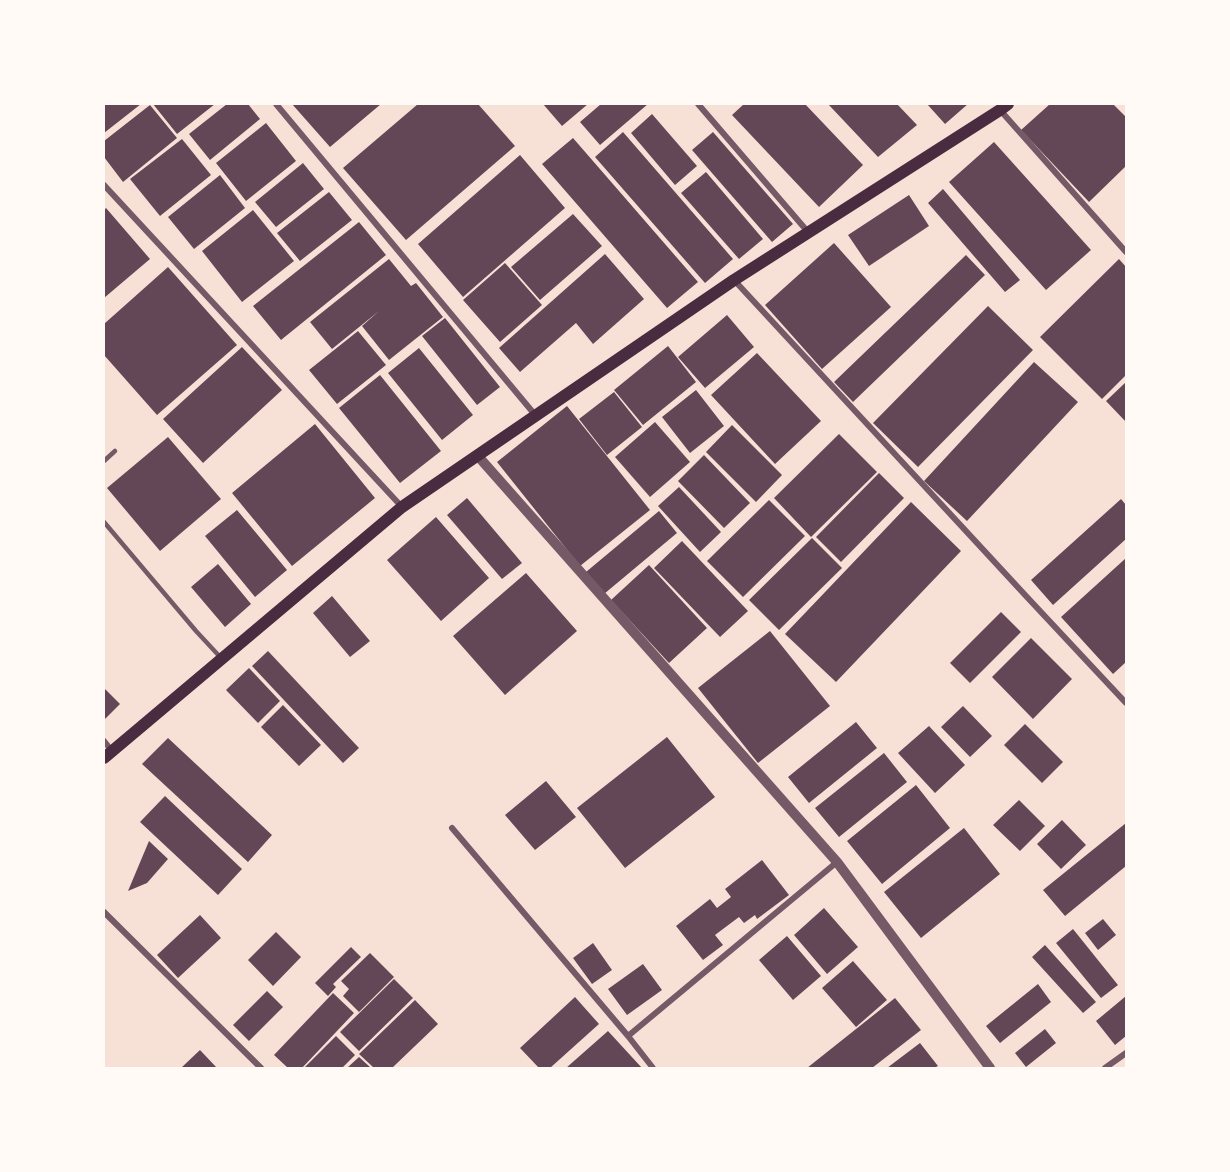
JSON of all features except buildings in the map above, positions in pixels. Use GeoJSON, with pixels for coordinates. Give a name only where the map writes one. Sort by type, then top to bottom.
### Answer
{"type":"FeatureCollection","features":[{"type":"Feature","properties":{"kind":"main road"},"geometry":{"type":"LineString","coordinates":[[106,750],[222,658],[402,507],[734,280],[1004,107]]}},
{"type":"Feature","properties":{"kind":"street"},"geometry":{"type":"LineString","coordinates":[[276,104],[536,416]]}},
{"type":"Feature","properties":{"kind":"street"},"geometry":{"type":"LineString","coordinates":[[698,104],[808,232]]}},
{"type":"Feature","properties":{"kind":"street"},"geometry":{"type":"LineString","coordinates":[[1004,107],[1126,252]]}},
{"type":"Feature","properties":{"kind":"street"},"geometry":{"type":"LineString","coordinates":[[104,185],[402,507]]}},
{"type":"Feature","properties":{"kind":"street"},"geometry":{"type":"LineString","coordinates":[[734,280],[1126,703]]}},
{"type":"Feature","properties":{"kind":"street"},"geometry":{"type":"LineString","coordinates":[[477,455],[837,862],[990,1068]]}},
{"type":"Feature","properties":{"kind":"street"},"geometry":{"type":"LineString","coordinates":[[452,828],[653,1068]]}},
{"type":"Feature","properties":{"kind":"street"},"geometry":{"type":"LineString","coordinates":[[627,1036],[837,862]]}},
{"type":"Feature","properties":{"kind":"street"},"geometry":{"type":"LineString","coordinates":[[104,912],[261,1068]]}},
{"type":"Feature","properties":{"kind":"street"},"geometry":{"type":"LineString","coordinates":[[1105,1068],[1126,1053]]}},
{"type":"Feature","properties":{"kind":"lane"},"geometry":{"type":"LineString","coordinates":[[104,460],[116,451]]}},
{"type":"Feature","properties":{"kind":"lane"},"geometry":{"type":"LineString","coordinates":[[104,522],[196,631],[222,658]]}}]}
